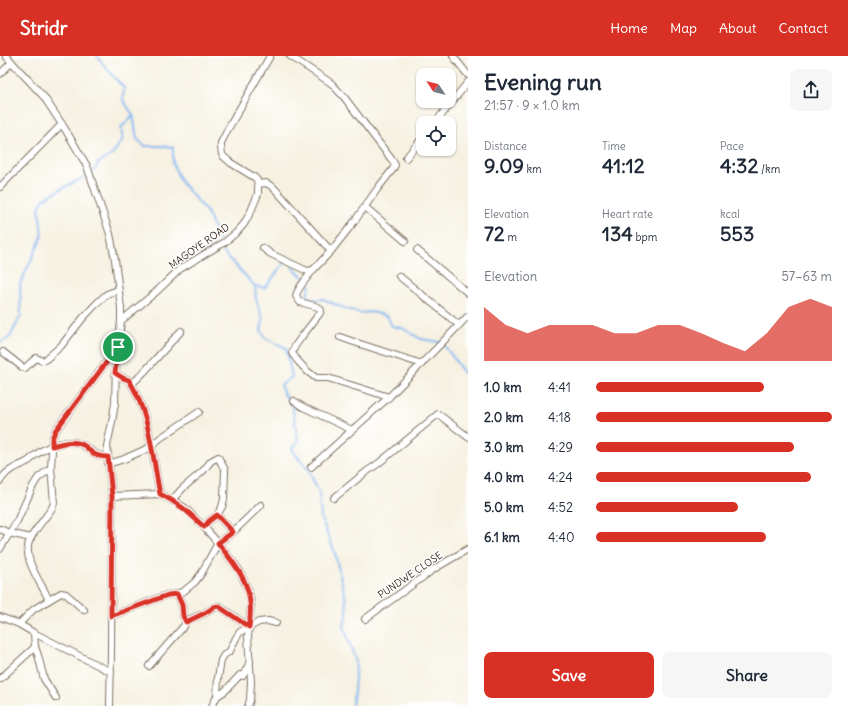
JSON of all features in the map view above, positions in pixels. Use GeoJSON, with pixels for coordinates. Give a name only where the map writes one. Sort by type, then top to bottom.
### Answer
{"type":"FeatureCollection","features":[{"type":"Feature","properties":{"kind":"street"},"geometry":{"type":"LineString","coordinates":[[6,56],[44,97],[87,166],[110,234],[115,260],[121,321],[115,373],[115,403],[108,440],[108,464],[112,496],[110,706]]}},
{"type":"Feature","properties":{"kind":"street"},"geometry":{"type":"LineString","coordinates":[[270,56],[221,143],[222,154],[231,163],[254,177],[258,184],[266,183],[273,187],[331,251]]}},
{"type":"Feature","properties":{"kind":"street"},"geometry":{"type":"LineString","coordinates":[[290,56],[331,83],[349,103],[395,165],[346,233],[313,270],[297,291],[296,296],[300,302],[318,307],[321,310],[295,346],[292,353],[307,371],[316,378],[328,378],[389,397]]}},
{"type":"Feature","properties":{"kind":"street"},"geometry":{"type":"LineString","coordinates":[[453,56],[468,75]]}},
{"type":"Feature","properties":{"kind":"street"},"geometry":{"type":"LineString","coordinates":[[0,74],[12,62]]}},
{"type":"Feature","properties":{"kind":"street"},"geometry":{"type":"LineString","coordinates":[[440,116],[468,82]]}},
{"type":"Feature","properties":{"kind":"street"},"geometry":{"type":"LineString","coordinates":[[0,187],[62,124]]}},
{"type":"Feature","properties":{"kind":"street"},"geometry":{"type":"LineString","coordinates":[[406,158],[416,146]]}},
{"type":"Feature","properties":{"kind":"street","name":"MAGOYE ROAD"},"geometry":{"type":"LineString","coordinates":[[121,321],[159,290],[180,269],[226,242],[237,232],[244,224],[251,211],[258,194],[258,184]]}},
{"type":"Feature","properties":{"kind":"street"},"geometry":{"type":"LineString","coordinates":[[365,207],[405,241]]}},
{"type":"Feature","properties":{"kind":"street"},"geometry":{"type":"LineString","coordinates":[[263,248],[271,254],[305,270],[313,270]]}},
{"type":"Feature","properties":{"kind":"street"},"geometry":{"type":"LineString","coordinates":[[417,250],[468,293]]}},
{"type":"Feature","properties":{"kind":"street"},"geometry":{"type":"LineString","coordinates":[[399,276],[459,325]]}},
{"type":"Feature","properties":{"kind":"street"},"geometry":{"type":"LineString","coordinates":[[3,352],[23,368],[25,368],[36,358],[43,361],[45,360],[61,346],[98,302],[107,294],[118,290]]}},
{"type":"Feature","properties":{"kind":"street"},"geometry":{"type":"LineString","coordinates":[[311,467],[389,397],[468,316]]}},
{"type":"Feature","properties":{"kind":"street"},"geometry":{"type":"LineString","coordinates":[[132,384],[181,331]]}},
{"type":"Feature","properties":{"kind":"street"},"geometry":{"type":"LineString","coordinates":[[340,337],[351,342],[422,364]]}},
{"type":"Feature","properties":{"kind":"street"},"geometry":{"type":"LineString","coordinates":[[49,600],[27,552],[30,538],[54,503],[51,468],[52,439],[55,431],[118,347]]}},
{"type":"Feature","properties":{"kind":"street"},"geometry":{"type":"LineString","coordinates":[[115,373],[129,380],[139,398],[147,423],[160,494]]}},
{"type":"Feature","properties":{"kind":"street"},"geometry":{"type":"LineString","coordinates":[[294,401],[303,407],[352,430]]}},
{"type":"Feature","properties":{"kind":"street"},"geometry":{"type":"LineString","coordinates":[[108,464],[124,459],[151,447],[159,439],[199,412]]}},
{"type":"Feature","properties":{"kind":"street"},"geometry":{"type":"LineString","coordinates":[[334,498],[438,414],[468,437]]}},
{"type":"Feature","properties":{"kind":"street"},"geometry":{"type":"LineString","coordinates":[[0,481],[9,470],[52,446],[63,443],[76,442],[84,445],[100,457],[108,457]]}},
{"type":"Feature","properties":{"kind":"street"},"geometry":{"type":"LineString","coordinates":[[172,500],[182,488],[211,461],[218,457],[225,470],[224,500],[217,515],[204,527]]}},
{"type":"Feature","properties":{"kind":"street"},"geometry":{"type":"LineString","coordinates":[[0,548],[17,521],[38,478],[51,468]]}},
{"type":"Feature","properties":{"kind":"street"},"geometry":{"type":"LineString","coordinates":[[112,496],[160,494],[172,500],[184,508],[204,527],[239,570],[248,590],[250,603],[248,637],[251,682],[248,706]]}},
{"type":"Feature","properties":{"kind":"street"},"geometry":{"type":"LineString","coordinates":[[111,616],[168,595],[177,594],[184,591],[195,582],[206,567],[218,543],[233,532],[261,505]]}},
{"type":"Feature","properties":{"kind":"street"},"geometry":{"type":"LineString","coordinates":[[217,515],[233,532]]}},
{"type":"Feature","properties":{"kind":"street"},"geometry":{"type":"LineString","coordinates":[[0,529],[9,533],[30,538]]}},
{"type":"Feature","properties":{"kind":"street","name":"PUNDWE CLOSE"},"geometry":{"type":"LineString","coordinates":[[365,619],[434,569],[468,549]]}},
{"type":"Feature","properties":{"kind":"street"},"geometry":{"type":"LineString","coordinates":[[19,624],[34,609],[64,592],[84,610]]}},
{"type":"Feature","properties":{"kind":"street"},"geometry":{"type":"LineString","coordinates":[[177,594],[182,605],[183,616],[186,622]]}},
{"type":"Feature","properties":{"kind":"street"},"geometry":{"type":"LineString","coordinates":[[149,666],[186,622],[214,607],[218,606],[249,627]]}},
{"type":"Feature","properties":{"kind":"street"},"geometry":{"type":"LineString","coordinates":[[0,617],[19,624],[111,672]]}},
{"type":"Feature","properties":{"kind":"street"},"geometry":{"type":"LineString","coordinates":[[212,706],[217,696],[218,678],[222,657],[230,651],[240,632],[260,622],[268,621],[276,623]]}},
{"type":"Feature","properties":{"kind":"street"},"geometry":{"type":"LineString","coordinates":[[34,633],[35,647],[44,679],[56,698]]}},
{"type":"Feature","properties":{"kind":"street"},"geometry":{"type":"LineString","coordinates":[[0,679],[35,647]]}},
{"type":"Feature","properties":{"kind":"street"},"geometry":{"type":"LineString","coordinates":[[217,696],[225,691],[240,675],[244,676],[250,661]]}},
{"type":"Feature","properties":{"kind":"waterway"},"geometry":{"type":"LineString","coordinates":[[97,56],[124,88],[123,100],[133,115],[137,139],[145,146],[173,147],[173,164],[181,182],[207,212],[220,241]]}},
{"type":"Feature","properties":{"kind":"waterway"},"geometry":{"type":"LineString","coordinates":[[0,343],[10,337],[21,315],[20,284],[42,237],[39,207],[44,199],[95,170],[98,163],[112,155],[123,139],[121,128],[133,115]]}},
{"type":"Feature","properties":{"kind":"waterway"},"geometry":{"type":"LineString","coordinates":[[223,252],[255,286],[256,299],[263,320],[261,330],[265,338],[286,348],[292,377],[281,385],[283,393],[292,404],[298,441],[292,449],[307,468],[319,491],[321,518],[334,550],[346,600],[347,614],[344,627],[356,662],[352,706]]}},
{"type":"Feature","properties":{"kind":"waterway"},"geometry":{"type":"LineString","coordinates":[[255,286],[264,288],[283,264],[286,264]]}},
{"type":"Feature","properties":{"kind":"waterway"},"geometry":{"type":"LineString","coordinates":[[292,267],[304,278]]}},
{"type":"Feature","properties":{"kind":"waterway"},"geometry":{"type":"LineString","coordinates":[[308,282],[310,286],[307,297],[315,300],[323,299],[361,313],[370,312],[381,314],[388,317],[391,325],[395,327],[402,328],[421,339],[440,342]]}},
{"type":"Feature","properties":{"kind":"waterway"},"geometry":{"type":"LineString","coordinates":[[444,345],[463,372],[468,374]]}},
{"type":"Feature","properties":{"kind":"route"},"geometry":{"type":"LineString","coordinates":[[118,347],[115,373],[129,380],[139,398],[147,423],[160,494],[184,508],[204,527],[217,515],[233,532],[218,543],[239,570],[248,590],[250,603],[249,627],[218,606],[186,622],[183,616],[182,605],[177,594],[168,595],[111,616],[112,496],[108,457],[100,457],[84,445],[76,442],[52,446],[52,439],[55,431],[118,347]]}}]}
